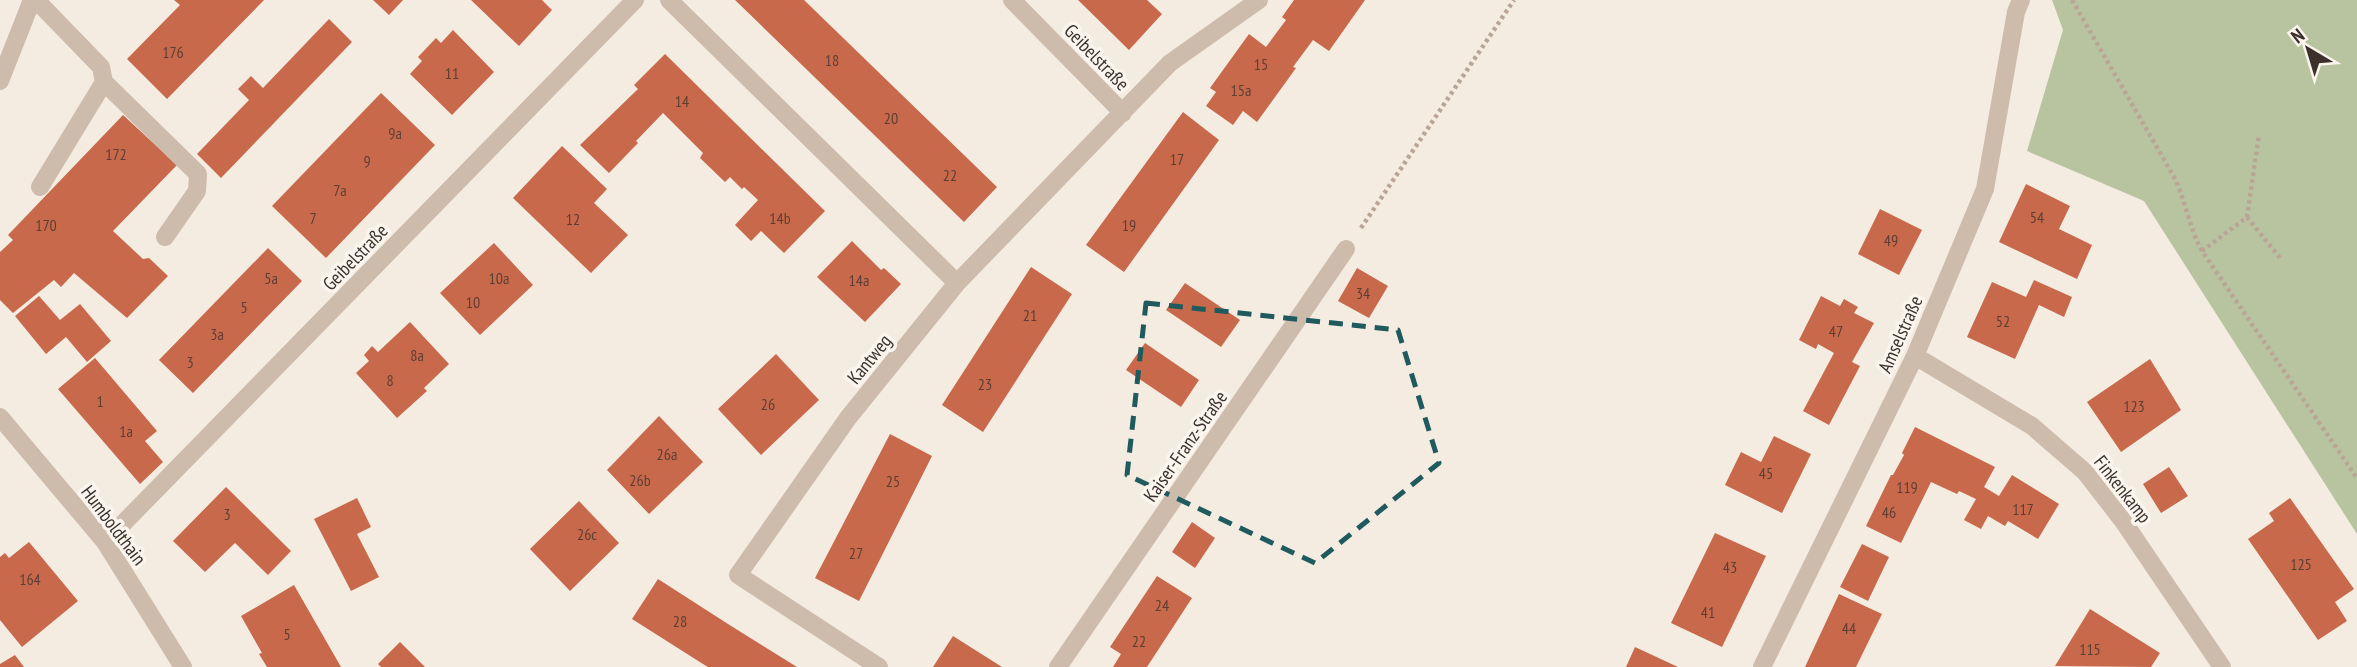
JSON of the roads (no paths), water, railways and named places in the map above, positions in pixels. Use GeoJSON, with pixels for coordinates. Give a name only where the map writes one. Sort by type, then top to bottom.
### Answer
{"type":"FeatureCollection","features":[{"type":"Feature","properties":{"kind":"street"},"geometry":{"type":"LineString","coordinates":[[0,81],[34,0],[101,67],[104,82],[198,174],[197,191],[165,237]]}},
{"type":"Feature","properties":{"kind":"street","name":"Geibelstraße"},"geometry":{"type":"LineString","coordinates":[[105,542],[635,0]]}},
{"type":"Feature","properties":{"kind":"street"},"geometry":{"type":"LineString","coordinates":[[669,0],[957,283]]}},
{"type":"Feature","properties":{"kind":"street","name":"Geibelstraße"},"geometry":{"type":"LineString","coordinates":[[1012,0],[1124,113]]}},
{"type":"Feature","properties":{"kind":"street","name":"Kantweg"},"geometry":{"type":"LineString","coordinates":[[879,667],[738,575],[848,418],[957,283],[1170,63],[1259,0]]}},
{"type":"Feature","properties":{"kind":"street","name":"Amselstraße"},"geometry":{"type":"LineString","coordinates":[[1762,667],[1914,356],[1985,189],[2016,12],[2021,0]]}},
{"type":"Feature","properties":{"kind":"street"},"geometry":{"type":"LineString","coordinates":[[40,187],[104,82]]}},
{"type":"Feature","properties":{"kind":"street","name":"Kaiser-Franz-Straße"},"geometry":{"type":"LineString","coordinates":[[1058,667],[1346,249]]}},
{"type":"Feature","properties":{"kind":"street","name":"Finkenkamp"},"geometry":{"type":"LineString","coordinates":[[1914,356],[2032,426],[2085,472],[2123,521],[2222,667]]}},
{"type":"Feature","properties":{"kind":"street","name":"Humboldthain"},"geometry":{"type":"LineString","coordinates":[[0,417],[105,542],[183,667]]}}]}
